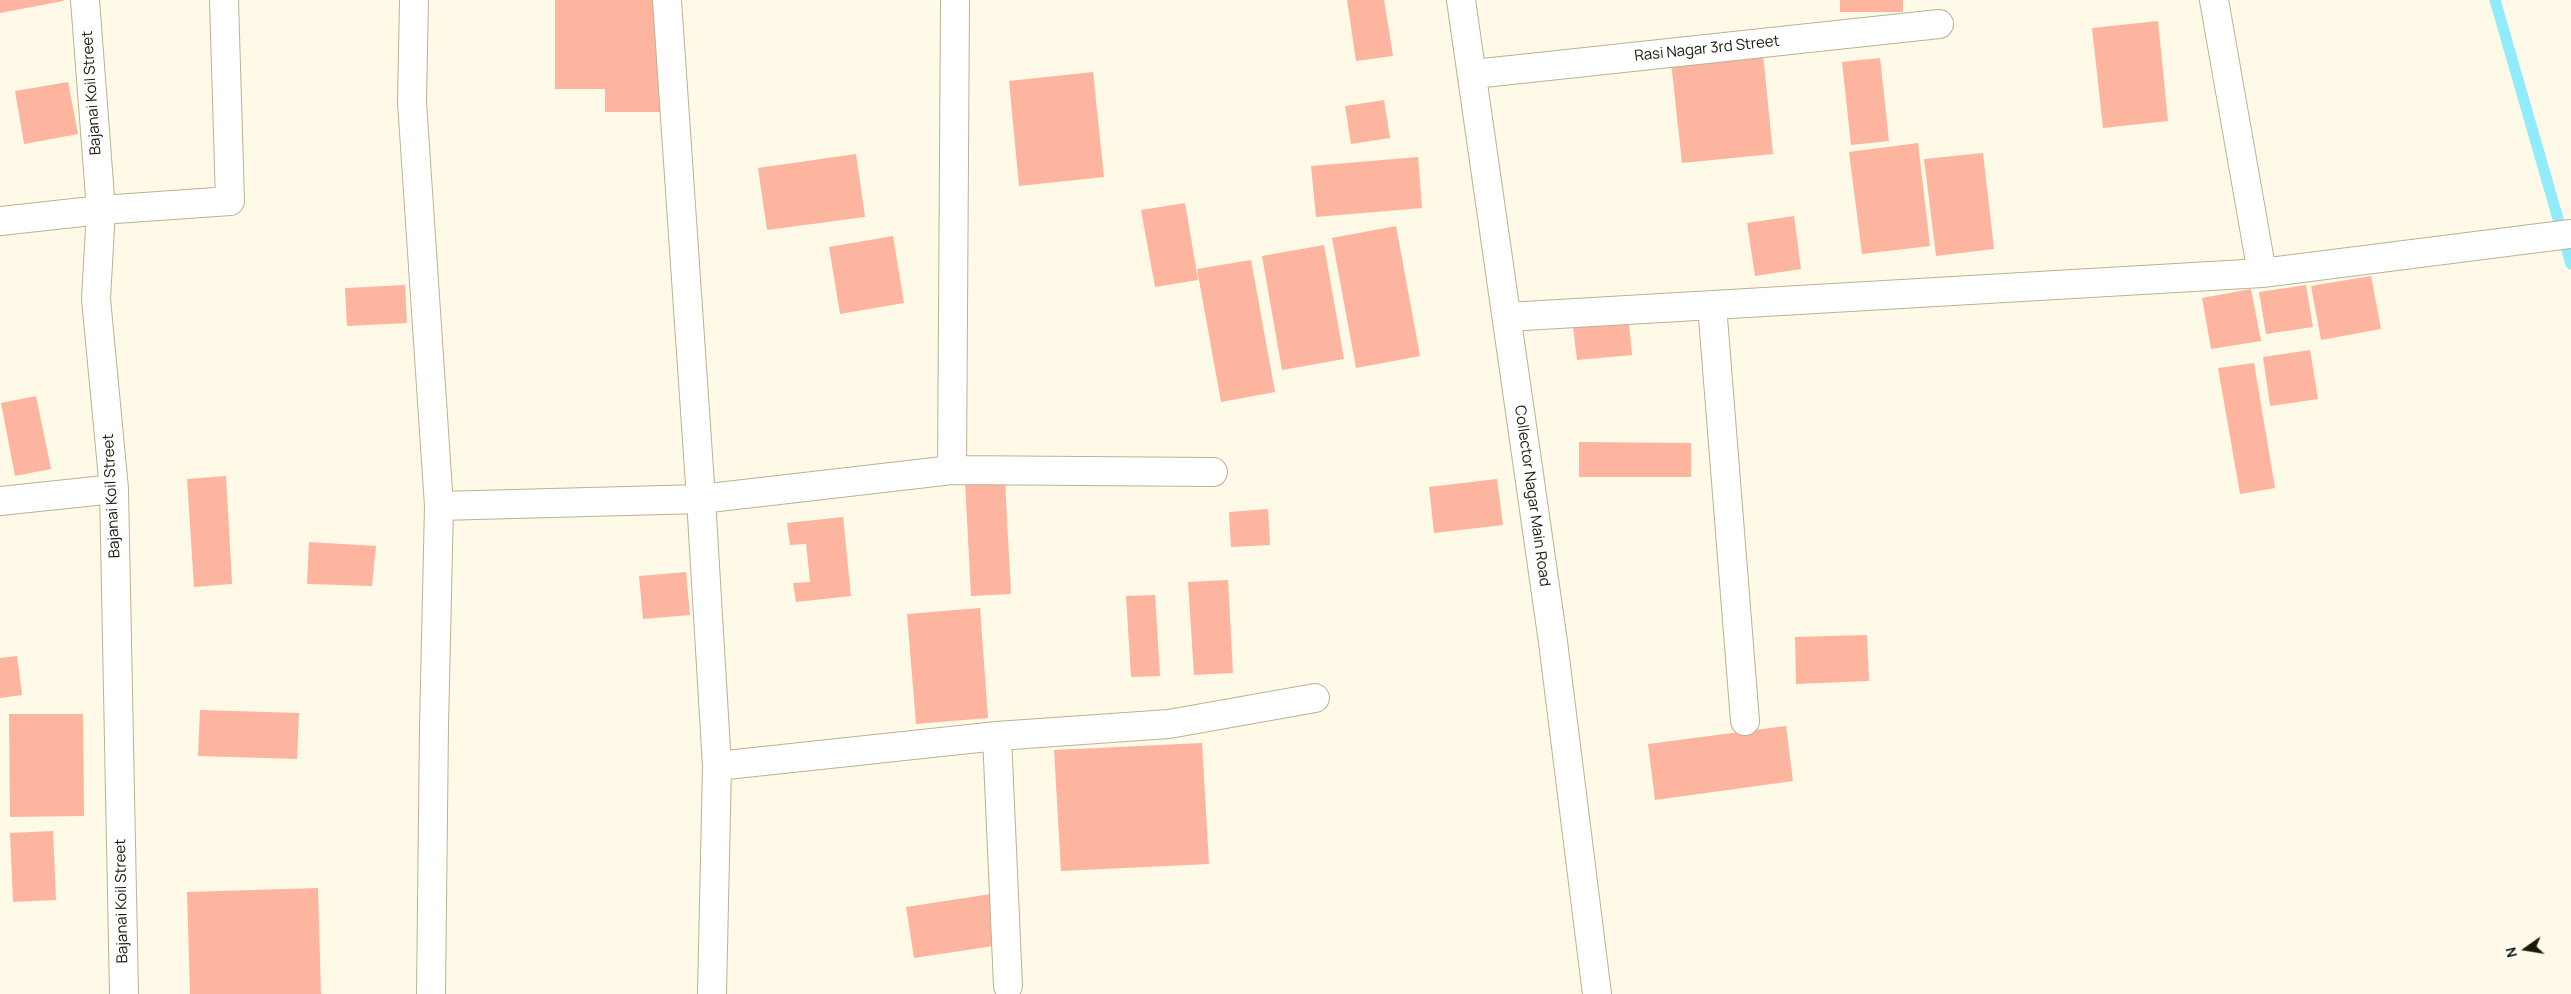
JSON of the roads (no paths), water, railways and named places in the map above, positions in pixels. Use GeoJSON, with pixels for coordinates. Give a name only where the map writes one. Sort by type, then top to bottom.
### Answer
{"type":"FeatureCollection","features":[{"type":"Feature","properties":{"kind":"street","name":"Bajanai Koil Street"},"geometry":{"type":"LineString","coordinates":[[85,0],[100,210],[96,300],[114,489],[124,994]]}},
{"type":"Feature","properties":{"kind":"street"},"geometry":{"type":"LineString","coordinates":[[0,221],[100,210],[230,201],[224,0]]}},
{"type":"Feature","properties":{"kind":"street"},"geometry":{"type":"LineString","coordinates":[[414,0],[412,102],[439,506],[431,994]]}},
{"type":"Feature","properties":{"kind":"street"},"geometry":{"type":"LineString","coordinates":[[667,0],[701,498],[716,766],[712,994]]}},
{"type":"Feature","properties":{"kind":"street"},"geometry":{"type":"LineString","coordinates":[[952,470],[955,0]]}},
{"type":"Feature","properties":{"kind":"street","name":"Collector Nagar Main Road"},"geometry":{"type":"LineString","coordinates":[[1461,0],[1474,74],[1484,172],[1507,317],[1553,642],[1597,994]]}},
{"type":"Feature","properties":{"kind":"street"},"geometry":{"type":"LineString","coordinates":[[2214,0],[2262,273]]}},
{"type":"Feature","properties":{"kind":"street","name":"Rasi Nagar 3rd Street"},"geometry":{"type":"LineString","coordinates":[[1474,74],[1939,24]]}},
{"type":"Feature","properties":{"kind":"street"},"geometry":{"type":"LineString","coordinates":[[1507,317],[2262,273],[2571,234]]}},
{"type":"Feature","properties":{"kind":"street"},"geometry":{"type":"LineString","coordinates":[[1712,305],[1745,721]]}},
{"type":"Feature","properties":{"kind":"street"},"geometry":{"type":"LineString","coordinates":[[439,506],[701,498],[952,470],[1213,472]]}},
{"type":"Feature","properties":{"kind":"street"},"geometry":{"type":"LineString","coordinates":[[0,501],[114,489]]}},
{"type":"Feature","properties":{"kind":"street"},"geometry":{"type":"LineString","coordinates":[[716,766],[997,736],[1169,724],[1315,698]]}},
{"type":"Feature","properties":{"kind":"street"},"geometry":{"type":"LineString","coordinates":[[997,736],[1008,986]]}},
{"type":"Feature","properties":{"kind":"waterway"},"geometry":{"type":"LineString","coordinates":[[2495,0],[2571,264]]}}]}
